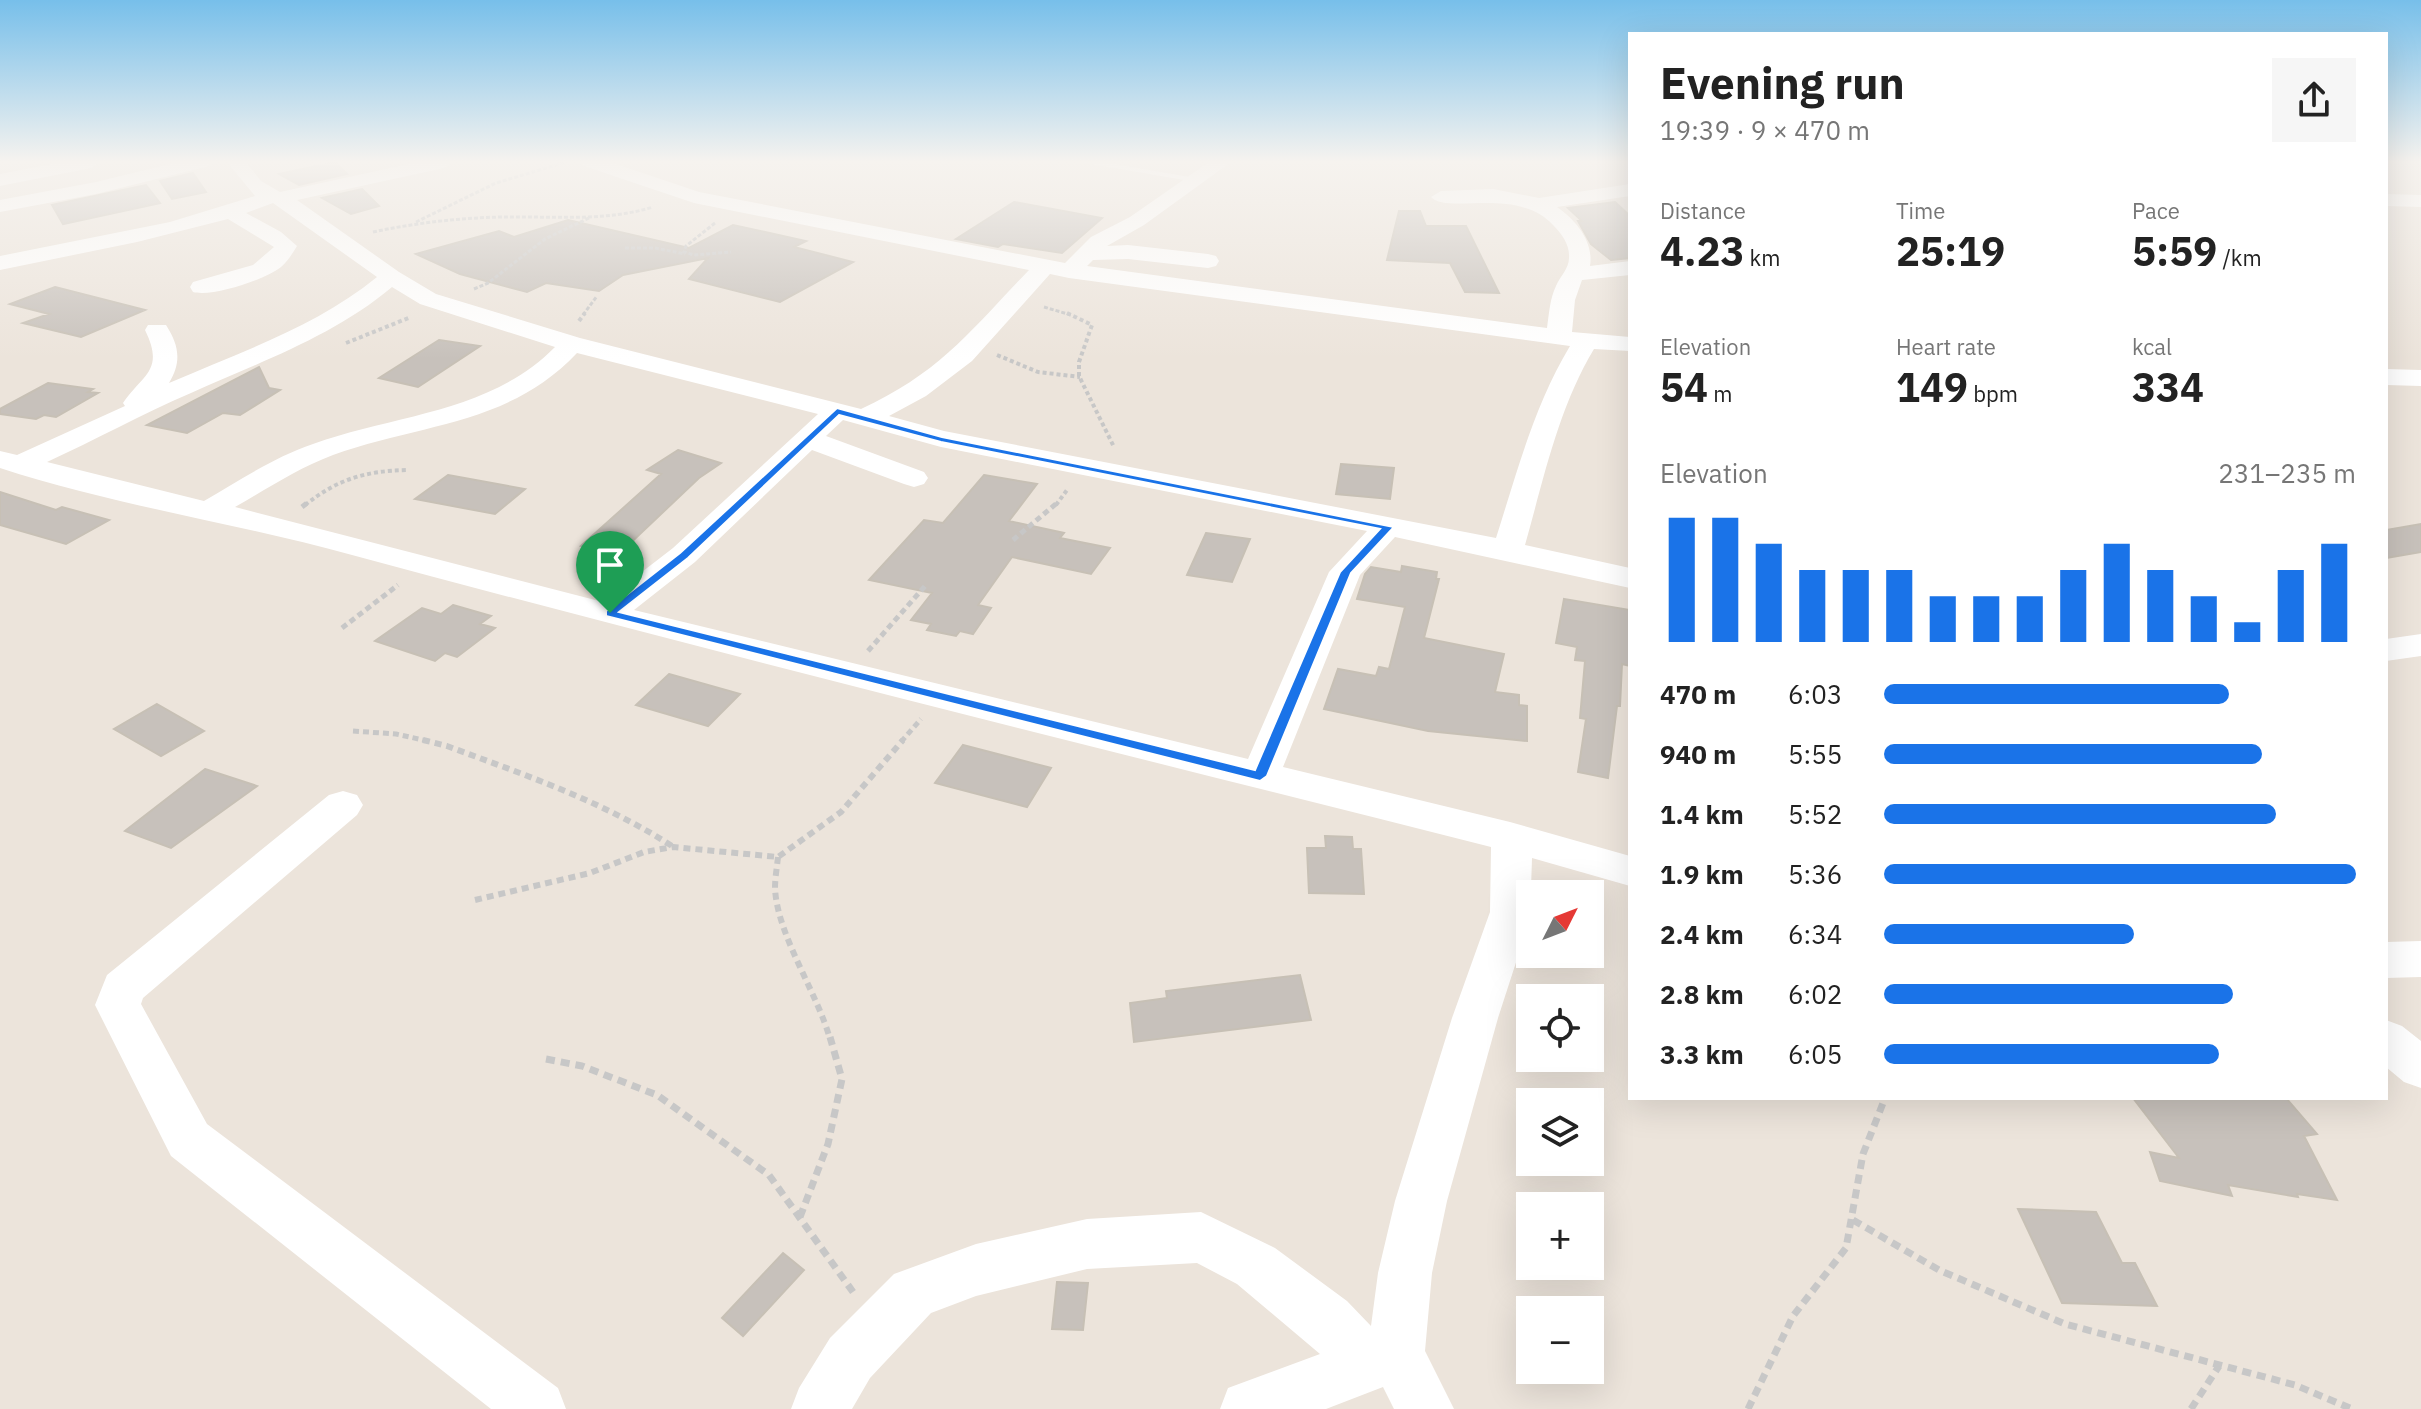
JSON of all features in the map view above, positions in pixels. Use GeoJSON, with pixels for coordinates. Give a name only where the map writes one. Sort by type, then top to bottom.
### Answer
{"type":"FeatureCollection","features":[{"type":"Feature","properties":{"kind":"street"},"geometry":{"type":"LineString","coordinates":[[0,263],[157,228]]}},
{"type":"Feature","properties":{"kind":"street"},"geometry":{"type":"LineString","coordinates":[[201,287],[261,270],[282,255],[286,246],[253,228]]}},
{"type":"Feature","properties":{"kind":"street"},"geometry":{"type":"LineString","coordinates":[[320,228],[391,277],[435,301],[572,344],[941,439],[1508,550],[1628,578]]}},
{"type":"Feature","properties":{"kind":"street"},"geometry":{"type":"LineString","coordinates":[[862,228],[1066,264],[1572,339],[1628,344]]}},
{"type":"Feature","properties":{"kind":"street"},"geometry":{"type":"LineString","coordinates":[[610,613],[684,555],[808,440],[850,415],[917,393],[976,343],[1009,303],[1121,228]]}},
{"type":"Feature","properties":{"kind":"street"},"geometry":{"type":"LineString","coordinates":[[1508,550],[1546,423],[1562,381],[1572,339],[1566,287],[1580,259],[1579,245],[1567,228]]}},
{"type":"Feature","properties":{"kind":"street"},"geometry":{"type":"LineString","coordinates":[[1066,264],[1104,251],[1208,261]]}},
{"type":"Feature","properties":{"kind":"street"},"geometry":{"type":"LineString","coordinates":[[1575,274],[1628,268]]}},
{"type":"Feature","properties":{"kind":"street"},"geometry":{"type":"LineString","coordinates":[[9,462],[124,417],[164,395],[311,330],[356,306],[391,277]]}},
{"type":"Feature","properties":{"kind":"street"},"geometry":{"type":"LineString","coordinates":[[124,417],[152,390],[163,372],[167,350],[157,330]]}},
{"type":"Feature","properties":{"kind":"street"},"geometry":{"type":"LineString","coordinates":[[211,509],[320,450],[472,410],[546,371],[572,344]]}},
{"type":"Feature","properties":{"kind":"street"},"geometry":{"type":"LineString","coordinates":[[2388,377],[2421,378]]}},
{"type":"Feature","properties":{"kind":"street"},"geometry":{"type":"LineString","coordinates":[[808,440],[846,451],[914,478]]}},
{"type":"Feature","properties":{"kind":"street"},"geometry":{"type":"LineString","coordinates":[[9,462],[158,500],[280,526],[850,674],[1510,837],[1628,870]]}},
{"type":"Feature","properties":{"kind":"street"},"geometry":{"type":"LineString","coordinates":[[1260,776],[1345,572],[1388,527]]}},
{"type":"Feature","properties":{"kind":"street"},"geometry":{"type":"LineString","coordinates":[[2388,650],[2421,645]]}},
{"type":"Feature","properties":{"kind":"street"},"geometry":{"type":"LineString","coordinates":[[343,805],[123,988],[118,1005],[189,1140],[537,1409]]}},
{"type":"Feature","properties":{"kind":"street"},"geometry":{"type":"LineString","coordinates":[[1382,1359],[1421,1201],[1475,1018],[1511,912],[1513,876],[1510,837]]}},
{"type":"Feature","properties":{"kind":"street"},"geometry":{"type":"LineString","coordinates":[[2388,960],[2421,959]]}},
{"type":"Feature","properties":{"kind":"street"},"geometry":{"type":"LineString","coordinates":[[2388,1042],[2421,1068]]}},
{"type":"Feature","properties":{"kind":"street"},"geometry":{"type":"LineString","coordinates":[[820,1409],[850,1358],[913,1293],[976,1270],[1087,1244],[1201,1237],[1256,1266],[1382,1359],[1425,1409]]}},
{"type":"Feature","properties":{"kind":"street"},"geometry":{"type":"LineString","coordinates":[[1249,1409],[1382,1359]]}},
{"type":"Feature","properties":{"kind":"path"},"geometry":{"type":"LineString","coordinates":[[342,242],[396,228]]}},
{"type":"Feature","properties":{"kind":"path"},"geometry":{"type":"LineString","coordinates":[[435,301],[488,283],[545,239],[569,228]]}},
{"type":"Feature","properties":{"kind":"path"},"geometry":{"type":"LineString","coordinates":[[694,255],[684,252],[686,246],[708,228]]}},
{"type":"Feature","properties":{"kind":"path"},"geometry":{"type":"LineString","coordinates":[[625,248],[655,248],[694,255],[731,252]]}},
{"type":"Feature","properties":{"kind":"path"},"geometry":{"type":"LineString","coordinates":[[1009,303],[1061,310],[1092,325],[1078,368],[1114,447],[1111,456],[1088,469],[1053,509],[1013,540]]}},
{"type":"Feature","properties":{"kind":"path"},"geometry":{"type":"LineString","coordinates":[[976,343],[1017,365],[1038,372],[1080,377]]}},
{"type":"Feature","properties":{"kind":"path"},"geometry":{"type":"LineString","coordinates":[[280,526],[329,484],[361,472],[407,470]]}},
{"type":"Feature","properties":{"kind":"path"},"geometry":{"type":"LineString","coordinates":[[342,628],[424,565]]}},
{"type":"Feature","properties":{"kind":"path"},"geometry":{"type":"LineString","coordinates":[[850,674],[887,626],[926,585]]}},
{"type":"Feature","properties":{"kind":"path"},"geometry":{"type":"LineString","coordinates":[[475,900],[590,873],[644,852],[673,847],[778,857],[841,812],[942,695]]}},
{"type":"Feature","properties":{"kind":"path"},"geometry":{"type":"LineString","coordinates":[[353,731],[396,734],[447,746],[585,798],[629,818],[673,847]]}},
{"type":"Feature","properties":{"kind":"path"},"geometry":{"type":"LineString","coordinates":[[778,857],[775,888],[781,919],[824,1017],[842,1079],[828,1144],[800,1217]]}},
{"type":"Feature","properties":{"kind":"path"},"geometry":{"type":"LineString","coordinates":[[546,1059],[594,1070],[657,1095],[769,1175],[879,1328]]}},
{"type":"Feature","properties":{"kind":"path"},"geometry":{"type":"LineString","coordinates":[[1748,1409],[1793,1316],[1846,1248],[1863,1154],[1884,1100]]}},
{"type":"Feature","properties":{"kind":"path"},"geometry":{"type":"LineString","coordinates":[[1853,1220],[1939,1270],[2065,1324],[2295,1385],[2352,1409]]}},
{"type":"Feature","properties":{"kind":"path"},"geometry":{"type":"LineString","coordinates":[[2191,1409],[2219,1366]]}},
{"type":"Feature","properties":{"kind":"building"},"geometry":{"type":"Polygon","coordinates":[[[543,228],[602,228],[689,248],[728,228],[746,228],[806,241],[794,247],[853,262],[780,302],[689,279],[708,258],[623,275],[599,291],[546,283],[527,292],[460,274],[416,254],[499,231],[514,237],[543,228]]]}},
{"type":"Feature","properties":{"kind":"building"},"geometry":{"type":"Polygon","coordinates":[[[974,228],[1091,228],[1062,253],[1003,244],[998,247],[956,239],[974,228]]]}},
{"type":"Feature","properties":{"kind":"building"},"geometry":{"type":"Polygon","coordinates":[[[1395,228],[1467,228],[1499,293],[1465,292],[1450,263],[1387,260],[1395,228]]]}},
{"type":"Feature","properties":{"kind":"building"},"geometry":{"type":"Polygon","coordinates":[[[1582,228],[1628,228],[1628,258],[1611,260],[1591,244],[1582,228]]]}},
{"type":"Feature","properties":{"kind":"building"},"geometry":{"type":"Polygon","coordinates":[[[55,287],[145,310],[81,337],[23,323],[49,314],[10,304],[55,287]]]}},
{"type":"Feature","properties":{"kind":"building"},"geometry":{"type":"Polygon","coordinates":[[[439,340],[480,346],[418,387],[379,378],[439,340]]]}},
{"type":"Feature","properties":{"kind":"building"},"geometry":{"type":"Polygon","coordinates":[[[259,367],[269,388],[280,390],[240,415],[223,413],[187,433],[147,425],[259,367]]]}},
{"type":"Feature","properties":{"kind":"building"},"geometry":{"type":"Polygon","coordinates":[[[48,383],[93,389],[88,392],[98,393],[56,417],[44,415],[36,419],[0,414],[0,409],[48,383]]]}},
{"type":"Feature","properties":{"kind":"building"},"geometry":{"type":"Polygon","coordinates":[[[678,450],[721,463],[699,478],[620,553],[581,546],[661,474],[647,470],[678,450]]]}},
{"type":"Feature","properties":{"kind":"building"},"geometry":{"type":"Polygon","coordinates":[[[1341,464],[1394,468],[1390,499],[1336,494],[1341,464]]]}},
{"type":"Feature","properties":{"kind":"building"},"geometry":{"type":"Polygon","coordinates":[[[448,475],[525,489],[495,514],[415,499],[448,475]]]}},
{"type":"Feature","properties":{"kind":"building"},"geometry":{"type":"Polygon","coordinates":[[[984,475],[1037,484],[1009,521],[1064,533],[1060,538],[1110,548],[1091,574],[1012,557],[978,605],[991,608],[973,634],[960,631],[956,636],[927,630],[931,624],[911,620],[932,593],[869,580],[924,520],[943,523],[984,475]]]}},
{"type":"Feature","properties":{"kind":"building"},"geometry":{"type":"Polygon","coordinates":[[[0,492],[56,510],[62,507],[109,520],[66,544],[0,525],[0,492]]]}},
{"type":"Feature","properties":{"kind":"building"},"geometry":{"type":"Polygon","coordinates":[[[2421,524],[2421,552],[2388,558],[2388,530],[2421,524]]]}},
{"type":"Feature","properties":{"kind":"building"},"geometry":{"type":"Polygon","coordinates":[[[1206,533],[1250,539],[1232,582],[1187,575],[1206,533]]]}},
{"type":"Feature","properties":{"kind":"building"},"geometry":{"type":"Polygon","coordinates":[[[1402,566],[1437,572],[1436,579],[1439,579],[1424,638],[1504,654],[1495,692],[1519,695],[1519,705],[1527,706],[1527,741],[1428,731],[1324,709],[1338,669],[1376,676],[1379,667],[1389,669],[1405,607],[1357,599],[1365,574],[1371,567],[1401,572],[1402,566]]]}},
{"type":"Feature","properties":{"kind":"building"},"geometry":{"type":"Polygon","coordinates":[[[1564,599],[1628,610],[1628,666],[1622,664],[1620,706],[1617,706],[1608,778],[1578,772],[1586,719],[1580,718],[1585,661],[1575,660],[1577,647],[1556,643],[1564,599]]]}},
{"type":"Feature","properties":{"kind":"building"},"geometry":{"type":"Polygon","coordinates":[[[453,605],[491,616],[480,624],[495,628],[457,657],[445,653],[435,661],[375,641],[422,608],[441,614],[453,605]]]}},
{"type":"Feature","properties":{"kind":"building"},"geometry":{"type":"Polygon","coordinates":[[[669,674],[740,694],[708,726],[636,705],[669,674]]]}},
{"type":"Feature","properties":{"kind":"building"},"geometry":{"type":"Polygon","coordinates":[[[157,704],[204,731],[161,756],[114,729],[157,704]]]}},
{"type":"Feature","properties":{"kind":"building"},"geometry":{"type":"Polygon","coordinates":[[[963,745],[1051,768],[1027,807],[935,783],[963,745]]]}},
{"type":"Feature","properties":{"kind":"building"},"geometry":{"type":"Polygon","coordinates":[[[205,769],[257,786],[171,848],[125,831],[205,769]]]}},
{"type":"Feature","properties":{"kind":"building"},"geometry":{"type":"Polygon","coordinates":[[[1325,836],[1352,837],[1353,849],[1361,849],[1364,894],[1309,893],[1307,848],[1326,848],[1325,836]]]}},
{"type":"Feature","properties":{"kind":"building"},"geometry":{"type":"Polygon","coordinates":[[[1300,975],[1311,1020],[1134,1042],[1130,1003],[1167,998],[1166,991],[1300,975]]]}},
{"type":"Feature","properties":{"kind":"building"},"geometry":{"type":"Polygon","coordinates":[[[2135,1100],[2288,1100],[2317,1134],[2304,1136],[2337,1200],[2228,1185],[2232,1196],[2160,1181],[2150,1152],[2179,1158],[2135,1100]]]}},
{"type":"Feature","properties":{"kind":"building"},"geometry":{"type":"Polygon","coordinates":[[[2018,1209],[2096,1212],[2122,1263],[2135,1263],[2157,1306],[2062,1303],[2018,1209]]]}},
{"type":"Feature","properties":{"kind":"building"},"geometry":{"type":"Polygon","coordinates":[[[783,1253],[804,1270],[743,1336],[722,1318],[783,1253]]]}},
{"type":"Feature","properties":{"kind":"building"},"geometry":{"type":"Polygon","coordinates":[[[1057,1282],[1088,1283],[1083,1330],[1052,1329],[1057,1282]]]}},
{"type":"Feature","properties":{"kind":"route"},"geometry":{"type":"LineString","coordinates":[[837,411],[941,439],[1388,527],[1345,572],[1260,776],[610,613],[684,555],[837,411]]}}]}
